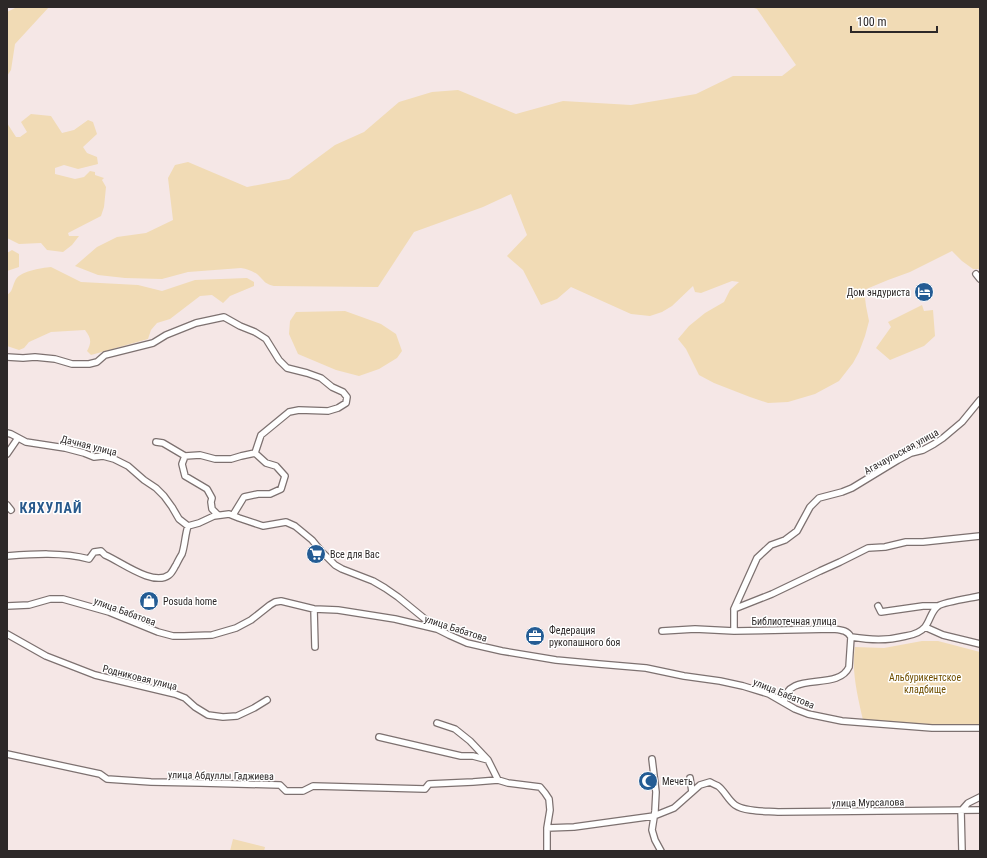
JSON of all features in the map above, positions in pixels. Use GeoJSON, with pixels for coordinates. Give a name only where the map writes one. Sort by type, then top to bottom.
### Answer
{"type":"FeatureCollection","features":[{"type":"Feature","properties":{"kind":"street"},"geometry":{"type":"LineString","coordinates":[[976,274],[980,279]]}},
{"type":"Feature","properties":{"kind":"street"},"geometry":{"type":"LineString","coordinates":[[7,357],[34,357],[55,359],[72,364],[89,364],[97,362],[105,355],[153,343],[166,335],[191,325],[224,317],[266,339],[279,360],[287,368],[321,378],[332,387],[343,392],[347,397],[346,404],[338,408],[289,412],[261,435],[255,453]]}},
{"type":"Feature","properties":{"kind":"street","name":"Агачаульская улица"},"geometry":{"type":"LineString","coordinates":[[734,631],[734,609],[757,558],[772,545],[785,540],[797,532],[810,507],[819,498],[852,488],[911,453],[923,450],[934,444],[948,435],[962,422],[980,400]]}},
{"type":"Feature","properties":{"kind":"street","name":"Дачная улица"},"geometry":{"type":"LineString","coordinates":[[7,434],[26,442],[65,448],[94,457],[108,457],[128,466],[156,488],[164,496],[179,519],[188,526]]}},
{"type":"Feature","properties":{"kind":"street"},"geometry":{"type":"LineString","coordinates":[[7,454],[18,438]]}},
{"type":"Feature","properties":{"kind":"street"},"geometry":{"type":"LineString","coordinates":[[156,442],[163,443],[185,456],[200,455],[215,459],[231,459],[255,453]]}},
{"type":"Feature","properties":{"kind":"street"},"geometry":{"type":"LineString","coordinates":[[233,516],[244,497],[258,494],[270,494],[281,488],[285,476],[276,466],[266,463],[255,453]]}},
{"type":"Feature","properties":{"kind":"street"},"geometry":{"type":"LineString","coordinates":[[185,456],[182,464],[185,476],[207,489],[212,498],[212,509],[218,515]]}},
{"type":"Feature","properties":{"kind":"street"},"geometry":{"type":"LineString","coordinates":[[7,556],[64,554],[76,555],[89,559],[94,552],[101,551],[105,555],[138,573],[160,578],[168,576],[182,554],[185,534],[188,526],[218,515],[229,514],[263,526],[286,522],[295,526],[312,540],[335,565],[374,581],[398,596],[437,629]]}},
{"type":"Feature","properties":{"kind":"street"},"geometry":{"type":"LineString","coordinates":[[734,609],[784,588],[868,548],[885,547],[906,542],[923,542],[980,536]]}},
{"type":"Feature","properties":{"kind":"street"},"geometry":{"type":"LineString","coordinates":[[878,606],[881,612],[923,606],[938,606],[980,596]]}},
{"type":"Feature","properties":{"kind":"street","name":"улица Бабатова"},"geometry":{"type":"LineString","coordinates":[[7,606],[29,605],[50,599],[63,599],[109,612],[158,632],[173,636],[184,636],[212,635],[236,628],[251,620],[266,608],[276,602],[281,601],[314,609],[338,610],[395,618],[437,629],[449,636],[467,643],[502,651],[556,660],[646,668],[684,676],[720,681],[769,694],[808,714],[842,721],[932,728],[980,728]]}},
{"type":"Feature","properties":{"kind":"street"},"geometry":{"type":"LineString","coordinates":[[938,606],[925,627],[943,635],[980,644]]}},
{"type":"Feature","properties":{"kind":"street"},"geometry":{"type":"LineString","coordinates":[[314,609],[315,647]]}},
{"type":"Feature","properties":{"kind":"street","name":"Библиотечная улица"},"geometry":{"type":"LineString","coordinates":[[662,631],[695,629],[734,631],[833,629],[844,631],[851,637],[886,640],[911,635],[925,627]]}},
{"type":"Feature","properties":{"kind":"street","name":"Родниковая улица"},"geometry":{"type":"LineString","coordinates":[[7,634],[46,656],[95,675],[175,694],[185,698],[195,707],[208,715],[223,717],[238,716],[267,700]]}},
{"type":"Feature","properties":{"kind":"street"},"geometry":{"type":"LineString","coordinates":[[784,702],[784,697],[787,691],[792,688],[802,684],[834,679],[844,675],[849,667],[851,637]]}},
{"type":"Feature","properties":{"kind":"street"},"geometry":{"type":"LineString","coordinates":[[437,723],[455,729],[470,741],[488,760],[498,780]]}},
{"type":"Feature","properties":{"kind":"street"},"geometry":{"type":"LineString","coordinates":[[379,737],[461,756],[473,756],[488,760]]}},
{"type":"Feature","properties":{"kind":"street","name":"улица Абдуллы Гаджиева"},"geometry":{"type":"LineString","coordinates":[[7,754],[100,774],[107,779],[151,782],[280,785],[286,791],[303,791],[313,786],[425,788],[430,784],[498,780],[508,783],[540,787],[548,799],[550,810],[547,851]]}},
{"type":"Feature","properties":{"kind":"street"},"geometry":{"type":"LineString","coordinates":[[652,759],[656,792],[652,830],[661,851]]}},
{"type":"Feature","properties":{"kind":"street"},"geometry":{"type":"LineString","coordinates":[[548,828],[574,827],[654,816],[674,808],[692,792],[690,778]]}},
{"type":"Feature","properties":{"kind":"street","name":"улица Мурсалова"},"geometry":{"type":"LineString","coordinates":[[692,792],[700,785],[710,782],[720,787],[727,798],[736,806],[757,811],[980,810]]}},
{"type":"Feature","properties":{"kind":"street"},"geometry":{"type":"LineString","coordinates":[[962,851],[961,811],[968,802],[980,797]]}},
{"type":"Feature","properties":{"kind":"green space"},"geometry":{"type":"Polygon","coordinates":[[[17,7],[49,7],[15,44],[11,70],[7,76],[7,12],[17,7]]]}},
{"type":"Feature","properties":{"kind":"green space"},"geometry":{"type":"Polygon","coordinates":[[[751,7],[980,7],[980,269],[973,269],[952,251],[910,272],[864,290],[869,321],[859,352],[853,363],[839,381],[815,394],[788,402],[768,403],[714,383],[699,375],[686,349],[678,339],[689,326],[705,313],[724,302],[730,290],[739,282],[732,281],[701,293],[695,292],[693,286],[672,306],[662,312],[650,316],[631,314],[571,287],[557,299],[541,305],[523,270],[507,256],[527,235],[511,194],[483,207],[414,232],[378,287],[274,286],[266,283],[257,274],[241,268],[188,272],[162,279],[125,278],[98,275],[75,266],[97,247],[117,237],[146,233],[173,220],[168,178],[175,165],[188,162],[247,187],[289,179],[335,145],[364,132],[399,102],[432,92],[458,90],[516,114],[563,101],[631,105],[696,94],[733,76],[782,76],[796,65],[757,9],[751,7]]]}},
{"type":"Feature","properties":{"kind":"green space"},"geometry":{"type":"Polygon","coordinates":[[[31,114],[51,116],[62,133],[74,130],[88,120],[93,122],[97,134],[83,147],[87,153],[97,157],[98,164],[78,169],[64,165],[55,168],[55,174],[75,179],[84,177],[90,171],[95,172],[95,175],[104,178],[102,180],[106,187],[104,207],[101,216],[68,233],[69,236],[79,236],[72,245],[63,252],[47,250],[41,243],[19,244],[7,238],[7,123],[16,137],[20,137],[27,132],[21,122],[31,114]]]}},
{"type":"Feature","properties":{"kind":"green space"},"geometry":{"type":"Polygon","coordinates":[[[12,250],[19,254],[19,267],[7,271],[7,253],[12,250]]]}},
{"type":"Feature","properties":{"kind":"green space"},"geometry":{"type":"Polygon","coordinates":[[[51,267],[81,282],[138,285],[162,291],[195,280],[247,278],[254,282],[254,286],[230,296],[223,303],[212,295],[200,296],[170,319],[157,323],[151,330],[148,339],[91,355],[87,351],[90,345],[90,340],[89,335],[85,330],[51,332],[29,342],[24,348],[19,350],[7,346],[7,295],[17,278],[21,275],[26,272],[51,267]]]}},
{"type":"Feature","properties":{"kind":"green space"},"geometry":{"type":"Polygon","coordinates":[[[922,305],[924,311],[933,310],[935,336],[924,346],[890,360],[876,348],[891,327],[888,322],[922,305]]]}},
{"type":"Feature","properties":{"kind":"green space"},"geometry":{"type":"Polygon","coordinates":[[[345,311],[381,324],[396,334],[402,351],[397,358],[379,369],[359,376],[336,370],[298,354],[289,334],[290,321],[296,312],[345,311]]]}},
{"type":"Feature","properties":{"kind":"green space","name":"Альбурикентское кладбище"},"geometry":{"type":"Polygon","coordinates":[[[922,641],[938,641],[980,652],[980,725],[903,724],[863,720],[854,675],[855,647],[884,648],[922,641]]]}},
{"type":"Feature","properties":{"kind":"green space"},"geometry":{"type":"Polygon","coordinates":[[[233,839],[265,847],[264,851],[230,851],[233,839]]]}},
{"type":"Feature","properties":{"kind":"place","name":"Дом эндуриста"},"geometry":{"type":"Point","coordinates":[924,292]}},
{"type":"Feature","properties":{"kind":"place","name":"Все для Вас"},"geometry":{"type":"Point","coordinates":[316,554]}},
{"type":"Feature","properties":{"kind":"place","name":"Posuda home"},"geometry":{"type":"Point","coordinates":[149,601]}},
{"type":"Feature","properties":{"kind":"place","name":"Федерация рукопашного боя"},"geometry":{"type":"Point","coordinates":[535,636]}},
{"type":"Feature","properties":{"kind":"place","name":"Мечеть"},"geometry":{"type":"Point","coordinates":[648,781]}},
{"type":"Feature","properties":{"kind":"district","name":"КЯХУЛАЙ"},"geometry":{"type":"Point","coordinates":[51,508]}}]}
